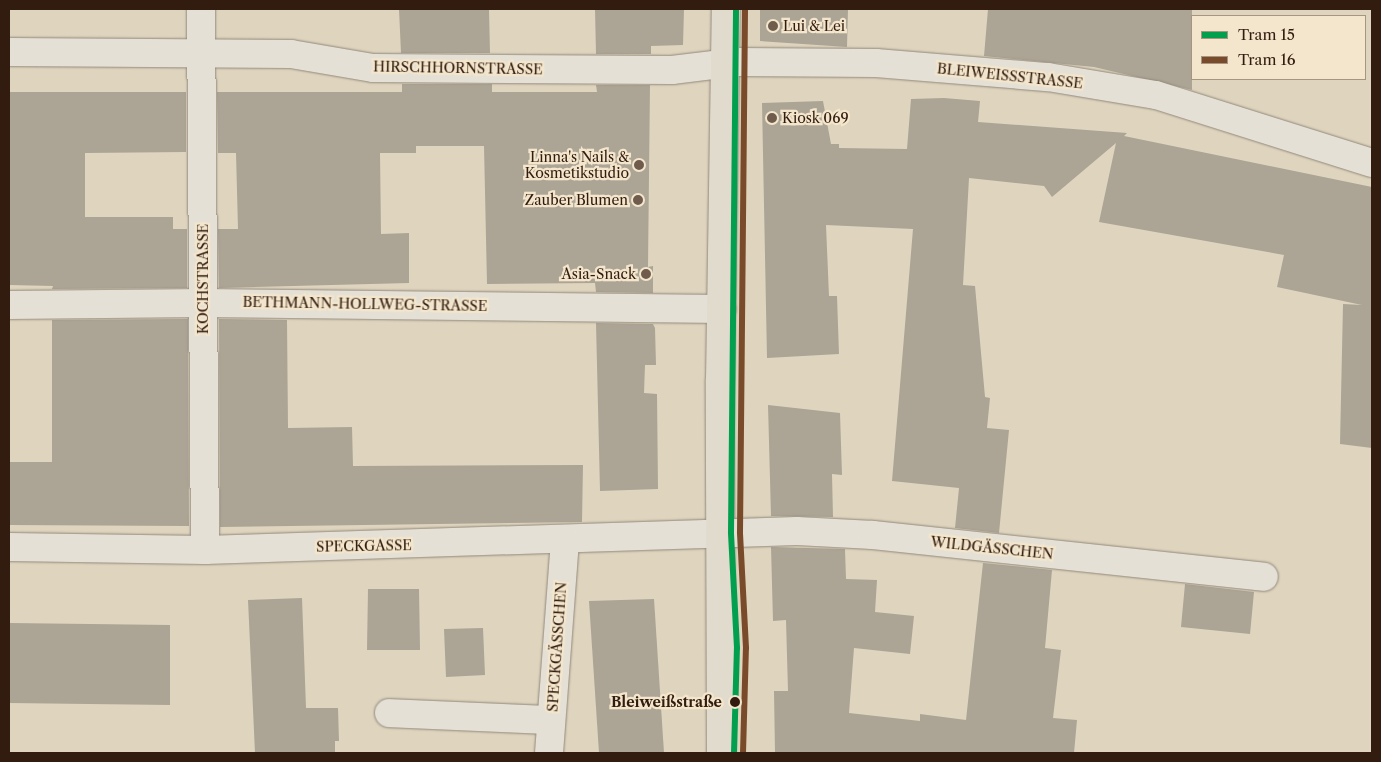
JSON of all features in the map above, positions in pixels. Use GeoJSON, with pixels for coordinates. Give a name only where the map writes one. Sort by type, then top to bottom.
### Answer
{"type":"FeatureCollection","features":[{"type":"Feature","properties":{"kind":"main road"},"geometry":{"type":"LineString","coordinates":[[721,753],[719,533],[727,63],[726,9]]}},
{"type":"Feature","properties":{"kind":"street","name":"KOCHSTRASSE"},"geometry":{"type":"LineString","coordinates":[[201,9],[205,550]]}},
{"type":"Feature","properties":{"kind":"street","name":"HIRSCHHORNSTRASSE"},"geometry":{"type":"LineString","coordinates":[[9,52],[291,54],[373,68],[672,70],[727,63]]}},
{"type":"Feature","properties":{"kind":"street","name":"BLEIWEISSSTRASSE"},"geometry":{"type":"LineString","coordinates":[[727,63],[876,63],[1048,76],[1156,95],[1372,163]]}},
{"type":"Feature","properties":{"kind":"street","name":"BETHMANN-HOLLWEG-STRASSE"},"geometry":{"type":"LineString","coordinates":[[9,305],[204,303],[722,309]]}},
{"type":"Feature","properties":{"kind":"street","name":"WILDGÄSSCHEN"},"geometry":{"type":"LineString","coordinates":[[719,533],[797,531],[873,535],[1264,577]]}},
{"type":"Feature","properties":{"kind":"street","name":"SPECKGASSE"},"geometry":{"type":"LineString","coordinates":[[9,547],[205,550],[565,541],[719,533]]}},
{"type":"Feature","properties":{"kind":"street","name":"SPECKGÄSSCHEN"},"geometry":{"type":"LineString","coordinates":[[549,753],[565,541]]}},
{"type":"Feature","properties":{"kind":"street"},"geometry":{"type":"LineString","coordinates":[[389,713],[551,720]]}},
{"type":"Feature","properties":{"kind":"building"},"geometry":{"type":"Polygon","coordinates":[[[399,9],[489,9],[490,53],[401,53],[399,9]]]}},
{"type":"Feature","properties":{"kind":"building"},"geometry":{"type":"Polygon","coordinates":[[[595,9],[684,9],[683,45],[651,46],[651,54],[596,54],[595,9]]]}},
{"type":"Feature","properties":{"kind":"building"},"geometry":{"type":"Polygon","coordinates":[[[760,9],[848,9],[847,47],[760,41],[760,9]]]}},
{"type":"Feature","properties":{"kind":"building"},"geometry":{"type":"Polygon","coordinates":[[[988,9],[1192,9],[1192,90],[1094,67],[984,56],[988,9]]]}},
{"type":"Feature","properties":{"kind":"building"},"geometry":{"type":"Polygon","coordinates":[[[402,84],[492,84],[492,92],[597,92],[596,85],[650,85],[648,267],[653,266],[653,293],[596,292],[595,283],[487,284],[484,146],[416,146],[416,153],[380,153],[381,234],[409,233],[409,283],[219,288],[218,229],[238,229],[236,153],[218,153],[217,92],[402,92],[402,84]]]}},
{"type":"Feature","properties":{"kind":"building"},"geometry":{"type":"Polygon","coordinates":[[[9,92],[186,92],[186,152],[85,153],[85,217],[173,217],[173,229],[187,229],[187,288],[52,289],[53,286],[9,285],[9,92]]]}},
{"type":"Feature","properties":{"kind":"building"},"geometry":{"type":"Polygon","coordinates":[[[944,98],[980,101],[978,122],[1127,133],[1124,136],[1372,187],[1372,448],[1340,444],[1343,304],[1362,305],[1277,287],[1284,255],[1099,222],[1116,143],[1052,197],[1044,186],[969,178],[963,285],[975,286],[985,397],[990,398],[987,428],[1009,430],[999,533],[955,528],[959,488],[892,481],[913,229],[826,225],[829,296],[837,296],[839,354],[767,358],[762,103],[823,101],[831,144],[839,144],[839,148],[907,149],[911,99],[944,98]]]}},
{"type":"Feature","properties":{"kind":"building"},"geometry":{"type":"Polygon","coordinates":[[[188,319],[189,526],[9,525],[9,462],[52,462],[52,320],[188,319]]]}},
{"type":"Feature","properties":{"kind":"building"},"geometry":{"type":"Polygon","coordinates":[[[219,319],[287,320],[288,428],[352,427],[353,466],[583,465],[582,522],[220,527],[219,319]]]}},
{"type":"Feature","properties":{"kind":"building"},"geometry":{"type":"Polygon","coordinates":[[[596,323],[653,324],[655,328],[656,365],[645,365],[644,393],[657,394],[658,489],[600,491],[596,323]]]}},
{"type":"Feature","properties":{"kind":"building"},"geometry":{"type":"Polygon","coordinates":[[[768,405],[840,413],[842,475],[832,474],[833,517],[771,516],[768,405]]]}},
{"type":"Feature","properties":{"kind":"building"},"geometry":{"type":"Polygon","coordinates":[[[771,547],[845,549],[846,579],[877,580],[875,612],[914,616],[910,654],[854,648],[849,713],[920,721],[920,714],[966,720],[983,563],[1052,570],[1045,648],[1061,650],[1053,718],[1077,720],[1074,753],[775,753],[774,691],[788,691],[786,620],[773,621],[771,547]]]}},
{"type":"Feature","properties":{"kind":"building"},"geometry":{"type":"Polygon","coordinates":[[[1185,584],[1254,592],[1250,634],[1181,627],[1185,584]]]}},
{"type":"Feature","properties":{"kind":"building"},"geometry":{"type":"Polygon","coordinates":[[[368,589],[419,589],[420,650],[367,650],[368,589]]]}},
{"type":"Feature","properties":{"kind":"building"},"geometry":{"type":"Polygon","coordinates":[[[302,598],[306,708],[338,708],[339,741],[335,741],[335,753],[255,753],[248,600],[302,598]]]}},
{"type":"Feature","properties":{"kind":"building"},"geometry":{"type":"Polygon","coordinates":[[[654,599],[664,753],[599,753],[589,601],[654,599]]]}},
{"type":"Feature","properties":{"kind":"building"},"geometry":{"type":"Polygon","coordinates":[[[9,623],[170,625],[170,705],[9,703],[9,623]]]}},
{"type":"Feature","properties":{"kind":"building"},"geometry":{"type":"Polygon","coordinates":[[[483,628],[485,675],[446,677],[444,629],[483,628]]]}},
{"type":"Feature","properties":{"kind":"tram line","name":"15"},"geometry":{"type":"LineString","coordinates":[[734,753],[737,648],[731,532],[736,9]]}},
{"type":"Feature","properties":{"kind":"tram line","name":"16"},"geometry":{"type":"LineString","coordinates":[[743,753],[746,648],[740,532],[745,9]]}},
{"type":"Feature","properties":{"kind":"place","name":"Lui & Lei"},"geometry":{"type":"Point","coordinates":[773,26]}},
{"type":"Feature","properties":{"kind":"place","name":"Kiosk 069"},"geometry":{"type":"Point","coordinates":[772,118]}},
{"type":"Feature","properties":{"kind":"place","name":"Linna's Nails & Kosmetikstudio"},"geometry":{"type":"Point","coordinates":[639,165]}},
{"type":"Feature","properties":{"kind":"place","name":"Zauber Blumen"},"geometry":{"type":"Point","coordinates":[638,200]}},
{"type":"Feature","properties":{"kind":"place","name":"Asia-Snack"},"geometry":{"type":"Point","coordinates":[646,274]}},
{"type":"Feature","properties":{"kind":"place","name":"Bleiweißstraße"},"geometry":{"type":"Point","coordinates":[735,702]}}]}
